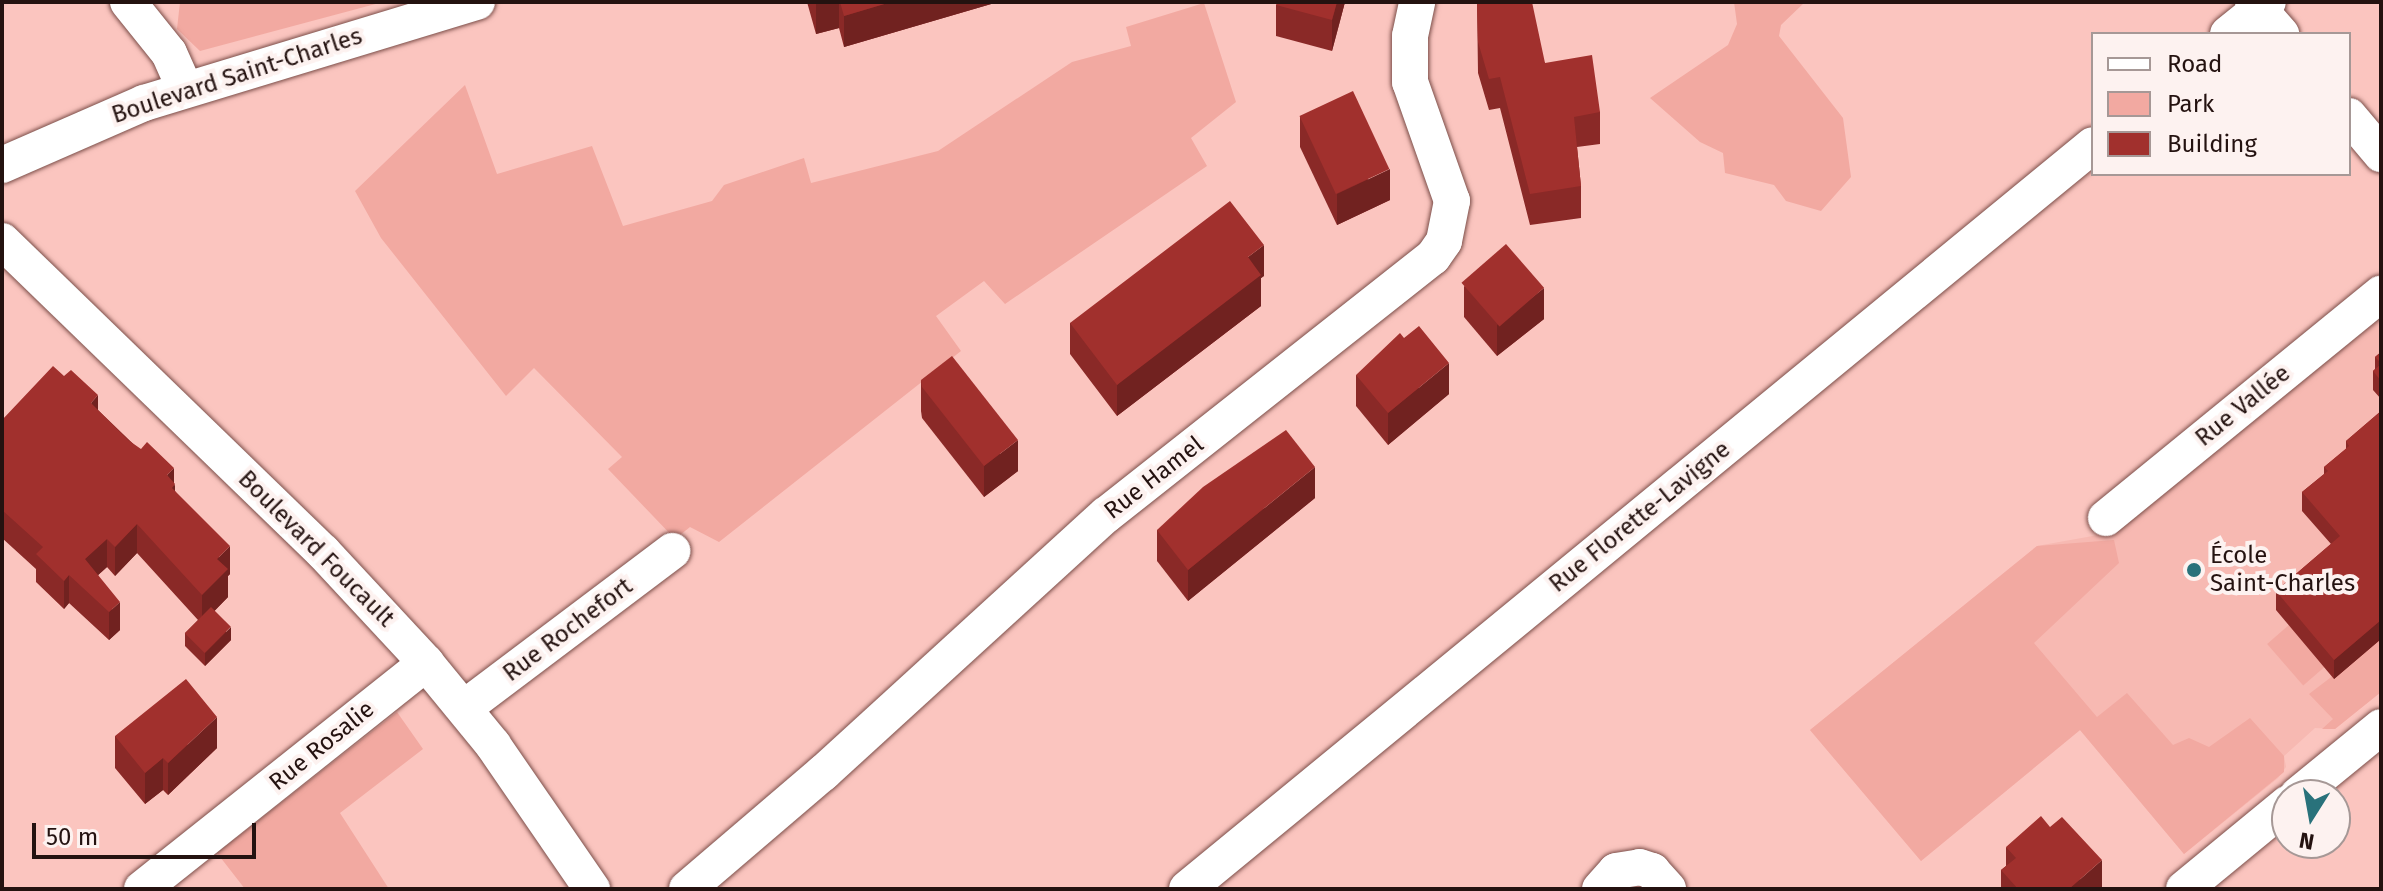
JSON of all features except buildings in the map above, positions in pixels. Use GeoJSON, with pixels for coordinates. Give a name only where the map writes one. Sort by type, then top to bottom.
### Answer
{"type":"FeatureCollection","features":[{"type":"Feature","properties":{"kind":"street","name":"Boulevard Saint-Charles"},"geometry":{"type":"LineString","coordinates":[[2,165],[185,89],[477,2]]}},
{"type":"Feature","properties":{"kind":"street","name":"Rue Hamel"},"geometry":{"type":"LineString","coordinates":[[687,889],[823,773],[1106,515],[1433,257],[1445,236],[1452,201],[1410,82],[1410,36],[1417,2]]}},
{"type":"Feature","properties":{"kind":"street"},"geometry":{"type":"LineString","coordinates":[[135,5],[169,53],[185,89]]}},
{"type":"Feature","properties":{"kind":"street"},"geometry":{"type":"LineString","coordinates":[[2231,32],[2265,12]]}},
{"type":"Feature","properties":{"kind":"street"},"geometry":{"type":"LineString","coordinates":[[2351,118],[2381,154]]}},
{"type":"Feature","properties":{"kind":"street","name":"Rue Florette-Lavigne"},"geometry":{"type":"LineString","coordinates":[[1187,889],[2091,147]]}},
{"type":"Feature","properties":{"kind":"street","name":"Boulevard Foucault"},"geometry":{"type":"LineString","coordinates":[[2,241],[323,552],[426,663],[464,708],[592,889]]}},
{"type":"Feature","properties":{"kind":"street","name":"Rue Vallée"},"geometry":{"type":"LineString","coordinates":[[2106,518],[2381,294]]}},
{"type":"Feature","properties":{"kind":"street","name":"Rue Rochefort"},"geometry":{"type":"LineString","coordinates":[[464,708],[672,551]]}},
{"type":"Feature","properties":{"kind":"street","name":"Rue Rosalie"},"geometry":{"type":"LineString","coordinates":[[142,889],[426,663]]}},
{"type":"Feature","properties":{"kind":"street"},"geometry":{"type":"LineString","coordinates":[[2318,779],[2381,727]]}},
{"type":"Feature","properties":{"kind":"street"},"geometry":{"type":"LineString","coordinates":[[2184,889],[2271,817]]}},
{"type":"Feature","properties":{"kind":"street"},"geometry":{"type":"LineString","coordinates":[[1600,889],[1606,879],[1628,867],[1652,871],[1668,889]]}},
{"type":"Feature","properties":{"kind":"shaded area","name":"École Saint-Charles"},"geometry":{"type":"Polygon","coordinates":[[[2381,316],[2381,692],[2335,729],[2315,728],[2284,756],[2286,767],[2278,778],[2271,779],[2271,784],[2184,854],[2080,730],[1921,861],[1810,730],[2037,546],[2115,532],[2381,316]]]}},
{"type":"Feature","properties":{"kind":"green space"},"geometry":{"type":"Polygon","coordinates":[[[180,2],[383,2],[200,51],[177,29],[180,2]]]}},
{"type":"Feature","properties":{"kind":"green space"},"geometry":{"type":"Polygon","coordinates":[[[1734,2],[1805,2],[1781,25],[1779,36],[1843,118],[1851,177],[1821,211],[1786,201],[1774,185],[1725,173],[1723,153],[1700,142],[1650,98],[1728,45],[1737,24],[1734,2]]]}},
{"type":"Feature","properties":{"kind":"green space"},"geometry":{"type":"Polygon","coordinates":[[[1204,3],[1236,102],[1191,138],[1207,166],[1005,304],[984,281],[936,316],[961,351],[719,542],[690,527],[675,539],[608,469],[622,457],[534,368],[506,396],[381,238],[355,191],[465,85],[497,174],[592,146],[623,226],[712,201],[724,185],[804,158],[811,183],[938,151],[1072,62],[1131,46],[1126,27],[1204,3]]]}},
{"type":"Feature","properties":{"kind":"green space"},"geometry":{"type":"Polygon","coordinates":[[[2114,540],[2119,563],[2034,643],[2097,717],[2127,693],[2173,745],[2189,738],[2209,747],[2250,718],[2284,756],[2284,772],[2271,779],[2271,783],[2184,854],[2080,730],[1921,861],[1810,730],[2037,546],[2114,540]]]}},
{"type":"Feature","properties":{"kind":"green space"},"geometry":{"type":"Polygon","coordinates":[[[2289,625],[2325,667],[2303,686],[2267,644],[2289,625]]]}},
{"type":"Feature","properties":{"kind":"green space"},"geometry":{"type":"Polygon","coordinates":[[[2381,639],[2381,692],[2335,729],[2322,729],[2333,719],[2309,694],[2381,639]]]}},
{"type":"Feature","properties":{"kind":"green space"},"geometry":{"type":"Polygon","coordinates":[[[397,712],[423,749],[340,813],[389,889],[245,889],[217,853],[397,712]]]}},
{"type":"Feature","properties":{"kind":"place","name":"École Saint-Charles"},"geometry":{"type":"Point","coordinates":[2194,570]}}]}
